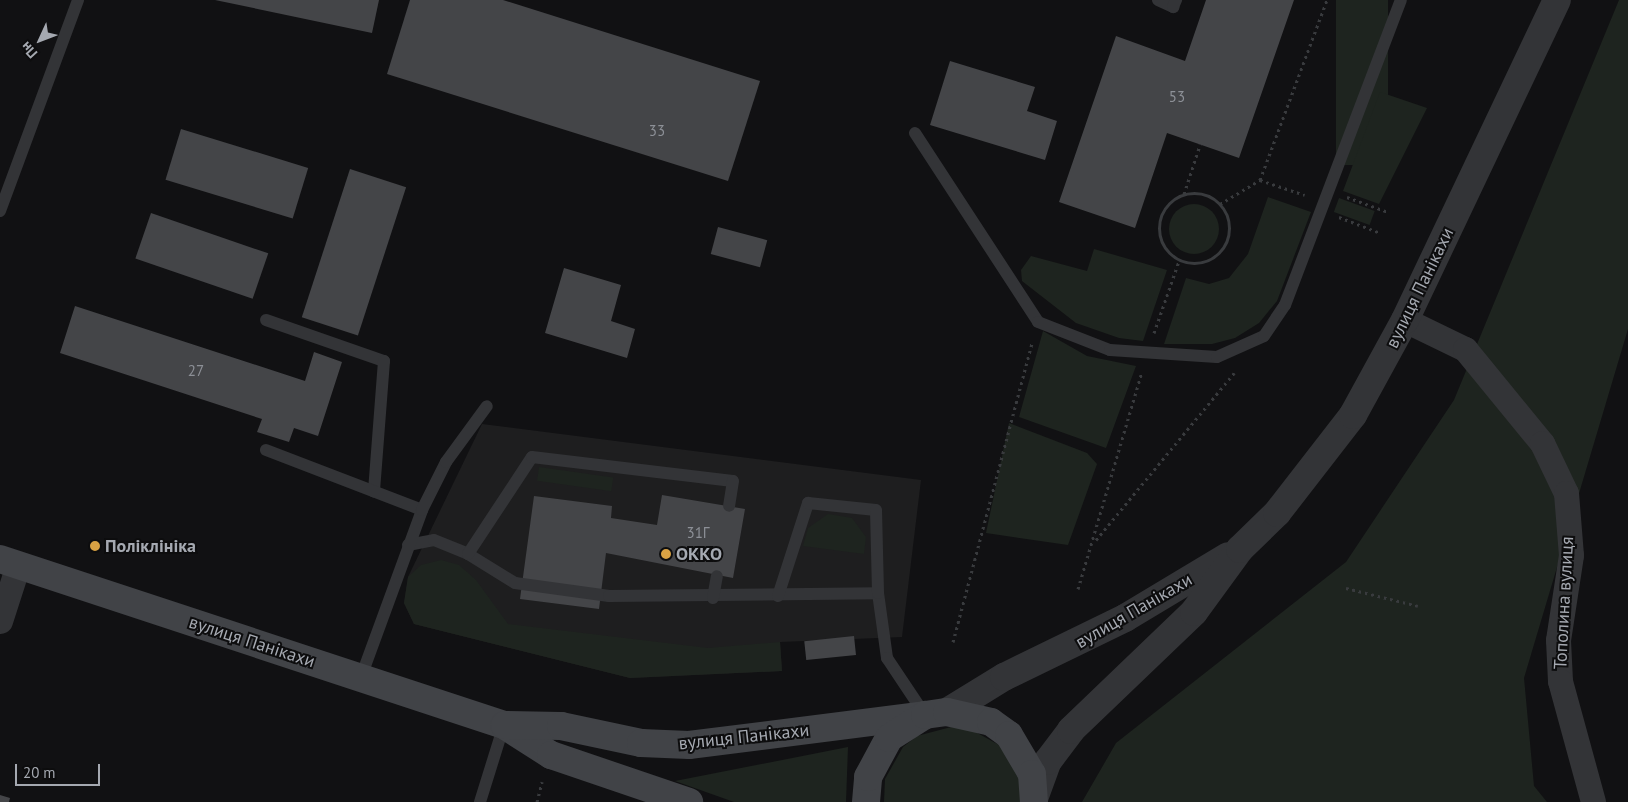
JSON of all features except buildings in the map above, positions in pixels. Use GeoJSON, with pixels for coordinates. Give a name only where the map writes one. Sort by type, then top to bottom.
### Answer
{"type":"FeatureCollection","features":[{"type":"Feature","properties":{"kind":"main road","name":"вулиця Панікахи"},"geometry":{"type":"LineString","coordinates":[[9,562],[504,725],[551,755],[689,802]]}},
{"type":"Feature","properties":{"kind":"main road","name":"вулиця Панікахи"},"geometry":{"type":"LineString","coordinates":[[504,725],[561,726],[641,743],[689,745],[936,714]]}},
{"type":"Feature","properties":{"kind":"main road"},"geometry":{"type":"LineString","coordinates":[[866,802],[876,756],[905,725],[936,714],[991,722],[1009,735],[1032,774],[1035,799]]}},
{"type":"Feature","properties":{"kind":"street","name":"вулиця Панікахи"},"geometry":{"type":"LineString","coordinates":[[1035,799],[1048,761],[1071,730],[1194,612],[1240,549],[1277,513],[1353,415],[1405,320],[1557,0]]}},
{"type":"Feature","properties":{"kind":"street","name":"Тополина вулиця"},"geometry":{"type":"LineString","coordinates":[[1405,320],[1465,349],[1542,443],[1566,493],[1571,555],[1558,640],[1560,681],[1593,802]]}},
{"type":"Feature","properties":{"kind":"street","name":"вулиця Панікахи"},"geometry":{"type":"LineString","coordinates":[[936,714],[1004,677],[1125,618],[1240,549]]}},
{"type":"Feature","properties":{"kind":"street"},"geometry":{"type":"LineString","coordinates":[[0,621],[9,562]]}},
{"type":"Feature","properties":{"kind":"lane"},"geometry":{"type":"LineString","coordinates":[[0,211],[78,0]]}},
{"type":"Feature","properties":{"kind":"lane"},"geometry":{"type":"LineString","coordinates":[[1158,0],[1173,7],[1176,0]]}},
{"type":"Feature","properties":{"kind":"lane"},"geometry":{"type":"LineString","coordinates":[[916,133],[1038,322],[1110,350],[1146,356],[1217,358],[1264,336],[1285,305],[1328,202],[1401,0]]}},
{"type":"Feature","properties":{"kind":"lane"},"geometry":{"type":"LineString","coordinates":[[0,179],[6,194]]}},
{"type":"Feature","properties":{"kind":"lane"},"geometry":{"type":"LineString","coordinates":[[266,320],[384,361],[374,492]]}},
{"type":"Feature","properties":{"kind":"lane"},"geometry":{"type":"LineString","coordinates":[[361,677],[422,510],[446,462],[487,406]]}},
{"type":"Feature","properties":{"kind":"lane"},"geometry":{"type":"LineString","coordinates":[[266,450],[422,510]]}},
{"type":"Feature","properties":{"kind":"lane"},"geometry":{"type":"LineString","coordinates":[[468,554],[532,457],[733,481],[729,506]]}},
{"type":"Feature","properties":{"kind":"lane"},"geometry":{"type":"LineString","coordinates":[[778,596],[808,503],[876,510],[878,593],[887,658],[936,714]]}},
{"type":"Feature","properties":{"kind":"lane"},"geometry":{"type":"LineString","coordinates":[[408,545],[434,540],[468,554],[515,584],[609,596],[713,598],[878,593]]}},
{"type":"Feature","properties":{"kind":"lane"},"geometry":{"type":"LineString","coordinates":[[713,598],[717,576]]}},
{"type":"Feature","properties":{"kind":"lane"},"geometry":{"type":"LineString","coordinates":[[480,802],[504,725]]}},
{"type":"Feature","properties":{"kind":"path"},"geometry":{"type":"LineString","coordinates":[[1220,204],[1260,180],[1327,0]]}},
{"type":"Feature","properties":{"kind":"path"},"geometry":{"type":"LineString","coordinates":[[1184,194],[1204,194],[1220,204],[1230,229],[1220,253],[1201,263],[1180,260],[1169,254],[1159,232],[1164,209],[1184,194],[1200,145]]}},
{"type":"Feature","properties":{"kind":"path"},"geometry":{"type":"LineString","coordinates":[[1260,180],[1328,202],[1388,212]]}},
{"type":"Feature","properties":{"kind":"path"},"geometry":{"type":"LineString","coordinates":[[1328,202],[1378,232]]}},
{"type":"Feature","properties":{"kind":"path"},"geometry":{"type":"LineString","coordinates":[[1078,589],[1146,356],[1180,260]]}},
{"type":"Feature","properties":{"kind":"path"},"geometry":{"type":"LineString","coordinates":[[953,642],[1038,322]]}},
{"type":"Feature","properties":{"kind":"path"},"geometry":{"type":"LineString","coordinates":[[1093,542],[1264,336]]}},
{"type":"Feature","properties":{"kind":"path"},"geometry":{"type":"LineString","coordinates":[[1346,588],[1418,606]]}},
{"type":"Feature","properties":{"kind":"path"},"geometry":{"type":"LineString","coordinates":[[537,802],[545,774]]}},
{"type":"Feature","properties":{"kind":"shaded area"},"geometry":{"type":"Polygon","coordinates":[[[1336,0],[1388,0],[1388,165],[1336,165],[1336,0]]]}},
{"type":"Feature","properties":{"kind":"shaded area"},"geometry":{"type":"Polygon","coordinates":[[[1619,0],[1628,0],[1628,329],[1524,678],[1534,786],[1547,802],[1082,802],[1116,743],[1346,562],[1454,400],[1619,0]]]}},
{"type":"Feature","properties":{"kind":"shaded area"},"geometry":{"type":"Polygon","coordinates":[[[1380,92],[1427,108],[1379,204],[1343,191],[1380,92]]]}},
{"type":"Feature","properties":{"kind":"shaded area"},"geometry":{"type":"Polygon","coordinates":[[[1268,197],[1311,212],[1277,301],[1259,323],[1235,338],[1212,344],[1164,344],[1186,278],[1209,284],[1229,278],[1248,254],[1268,197]]]}},
{"type":"Feature","properties":{"kind":"shaded area"},"geometry":{"type":"Polygon","coordinates":[[[1339,198],[1375,211],[1370,225],[1334,212],[1339,198]]]}},
{"type":"Feature","properties":{"kind":"shaded area"},"geometry":{"type":"Polygon","coordinates":[[[1189,204],[1199,204],[1212,211],[1219,224],[1219,234],[1212,247],[1199,254],[1189,254],[1180,250],[1173,243],[1169,234],[1169,224],[1173,215],[1180,208],[1189,204]]]}},
{"type":"Feature","properties":{"kind":"shaded area"},"geometry":{"type":"Polygon","coordinates":[[[1094,249],[1167,270],[1143,341],[1119,338],[1076,323],[1022,281],[1021,270],[1031,256],[1087,271],[1094,249]]]}},
{"type":"Feature","properties":{"kind":"shaded area"},"geometry":{"type":"Polygon","coordinates":[[[1043,331],[1087,356],[1136,366],[1106,448],[1019,417],[1043,331]]]}},
{"type":"Feature","properties":{"kind":"shaded area"},"geometry":{"type":"Polygon","coordinates":[[[1009,423],[1087,453],[1097,464],[1068,545],[986,533],[1009,423]]]}},
{"type":"Feature","properties":{"kind":"shaded area","name":"ОККО"},"geometry":{"type":"Polygon","coordinates":[[[482,424],[921,480],[902,637],[780,642],[782,671],[630,678],[414,624],[404,603],[408,577],[482,424]]]}},
{"type":"Feature","properties":{"kind":"shaded area"},"geometry":{"type":"Polygon","coordinates":[[[539,467],[613,477],[611,491],[537,481],[539,467]]]}},
{"type":"Feature","properties":{"kind":"shaded area"},"geometry":{"type":"Polygon","coordinates":[[[828,514],[852,518],[866,537],[864,554],[803,546],[808,528],[828,514]]]}},
{"type":"Feature","properties":{"kind":"shaded area"},"geometry":{"type":"Polygon","coordinates":[[[441,560],[459,565],[476,580],[508,624],[708,648],[780,642],[782,671],[630,678],[414,624],[404,603],[408,577],[421,565],[441,560]]]}},
{"type":"Feature","properties":{"kind":"shaded area"},"geometry":{"type":"Polygon","coordinates":[[[951,727],[970,729],[1001,746],[1019,777],[1021,802],[884,802],[885,779],[903,747],[917,736],[951,727]]]}},
{"type":"Feature","properties":{"kind":"shaded area"},"geometry":{"type":"Polygon","coordinates":[[[848,747],[846,802],[734,802],[675,781],[848,747]]]}},
{"type":"Feature","properties":{"kind":"place","name":"Поліклініка"},"geometry":{"type":"Point","coordinates":[95,546]}},
{"type":"Feature","properties":{"kind":"place","name":"ОККО"},"geometry":{"type":"Point","coordinates":[666,554]}}]}
